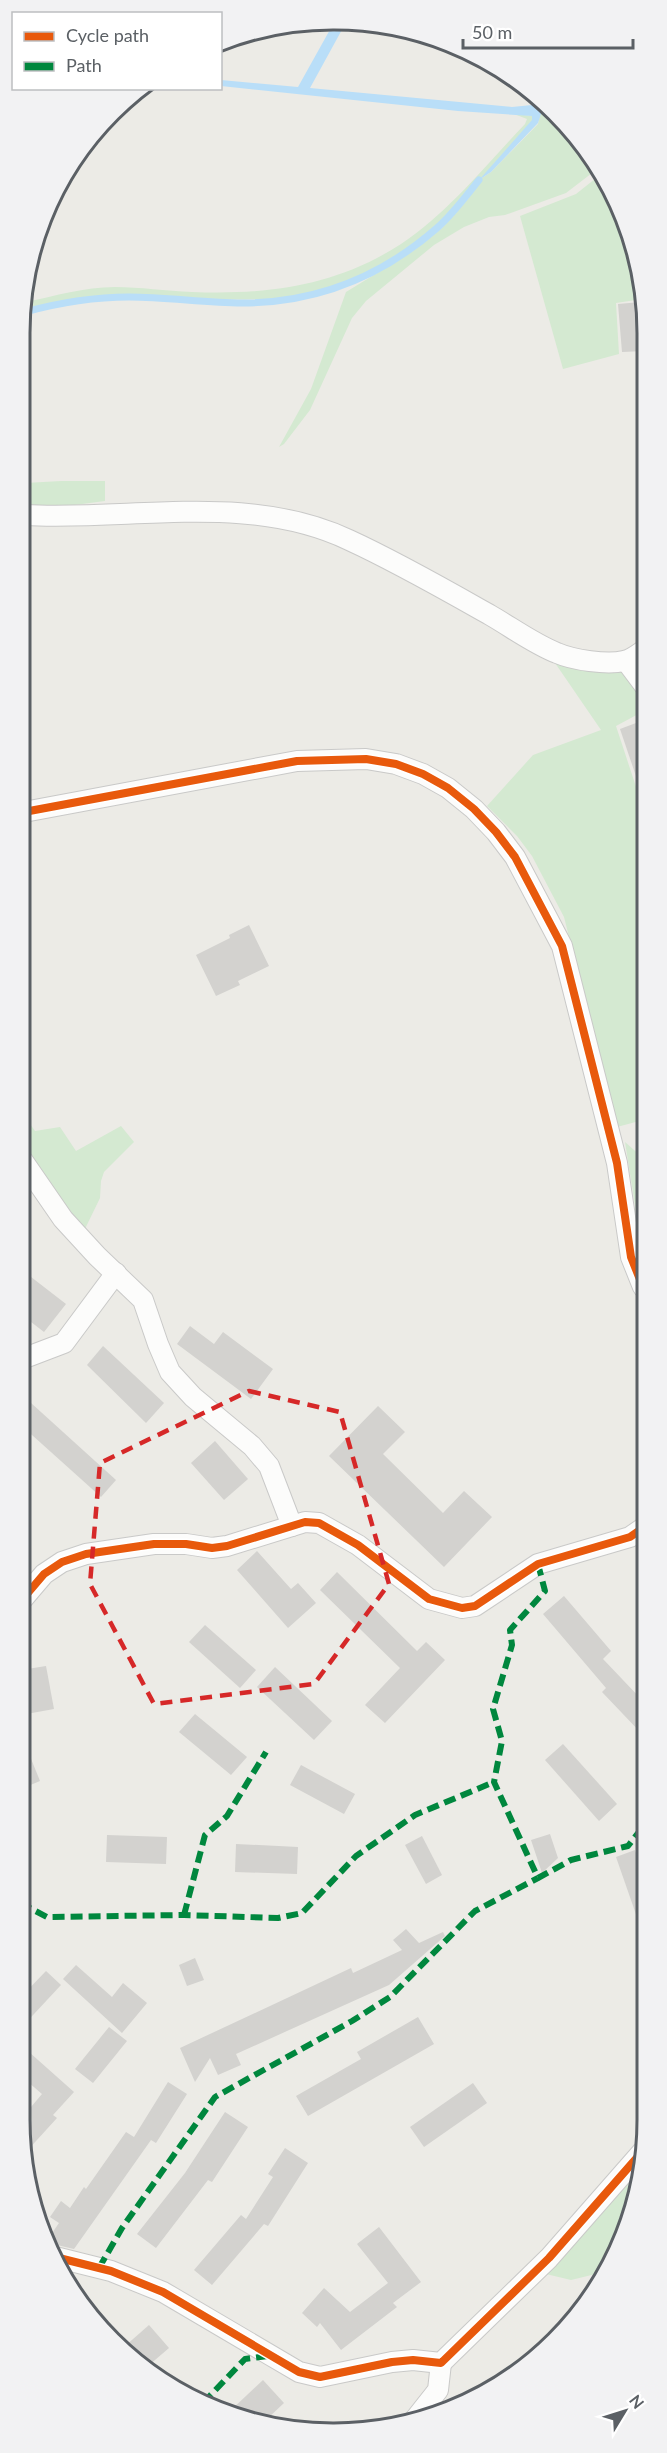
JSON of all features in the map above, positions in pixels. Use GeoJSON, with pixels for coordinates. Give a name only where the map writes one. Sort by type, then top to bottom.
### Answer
{"type":"FeatureCollection","features":[{"type":"Feature","properties":{"kind":"street"},"geometry":{"type":"LineString","coordinates":[[30,514],[65,517],[207,512],[256,514],[313,526],[348,539],[558,654],[600,662],[626,661],[637,654]]}},
{"type":"Feature","properties":{"kind":"street"},"geometry":{"type":"LineString","coordinates":[[626,661],[637,676]]}},
{"type":"Feature","properties":{"kind":"street"},"geometry":{"type":"LineString","coordinates":[[30,811],[297,760],[366,759],[396,764],[423,774],[448,788],[482,816],[515,857],[562,946],[616,1163],[631,1257],[637,1272]]}},
{"type":"Feature","properties":{"kind":"street"},"geometry":{"type":"LineString","coordinates":[[30,1171],[63,1219],[143,1300],[170,1372],[193,1397],[252,1446],[269,1466],[292,1526]]}},
{"type":"Feature","properties":{"kind":"street"},"geometry":{"type":"LineString","coordinates":[[30,1356],[64,1343],[116,1273]]}},
{"type":"Feature","properties":{"kind":"street"},"geometry":{"type":"LineString","coordinates":[[30,1590],[44,1574],[62,1562],[86,1554],[154,1544],[186,1544],[212,1548],[227,1546],[305,1522],[319,1523],[358,1545],[429,1599],[462,1608],[475,1606],[538,1564],[630,1537],[637,1532]]}},
{"type":"Feature","properties":{"kind":"street"},"geometry":{"type":"LineString","coordinates":[[422,2410],[438,2390],[441,2363],[549,2258],[634,2162]]}},
{"type":"Feature","properties":{"kind":"street"},"geometry":{"type":"LineString","coordinates":[[64,2260],[111,2271],[163,2292],[298,2372],[320,2378],[392,2362],[413,2360],[441,2363]]}},
{"type":"Feature","properties":{"kind":"highlighted area"},"geometry":{"type":"Polygon","coordinates":[[[249,1391],[340,1412],[389,1584],[314,1684],[154,1704],[90,1584],[100,1463],[249,1391]]]}},
{"type":"Feature","properties":{"kind":"green space"},"geometry":{"type":"Polygon","coordinates":[[[542,113],[562,133],[591,174],[566,193],[464,227],[434,245],[366,301],[352,318],[310,410],[284,444],[279,447],[311,389],[346,292],[413,251],[442,228],[468,199],[477,183],[449,213],[401,254],[357,279],[330,289],[273,299],[103,297],[32,309],[32,300],[92,288],[124,287],[192,292],[248,292],[301,285],[352,270],[401,244],[451,203],[525,124],[527,119],[514,114],[533,116],[533,120],[482,178],[491,172],[538,124],[542,113]]]}},
{"type":"Feature","properties":{"kind":"green space"},"geometry":{"type":"Polygon","coordinates":[[[594,179],[606,199],[627,255],[635,300],[616,303],[619,354],[563,369],[520,216],[576,194],[594,179]]]}},
{"type":"Feature","properties":{"kind":"green space"},"geometry":{"type":"Polygon","coordinates":[[[105,481],[105,501],[67,506],[30,506],[30,483],[105,481]]]}},
{"type":"Feature","properties":{"kind":"green space"},"geometry":{"type":"Polygon","coordinates":[[[553,660],[623,668],[637,686],[637,715],[616,726],[637,790],[637,1122],[617,1127],[564,917],[532,856],[517,836],[487,806],[533,755],[601,730],[553,660]]]}},
{"type":"Feature","properties":{"kind":"green space"},"geometry":{"type":"Polygon","coordinates":[[[30,1124],[35,1131],[60,1127],[76,1151],[121,1126],[134,1142],[104,1172],[100,1198],[83,1233],[30,1163],[30,1124]]]}},
{"type":"Feature","properties":{"kind":"green space"},"geometry":{"type":"Polygon","coordinates":[[[625,1142],[637,1153],[637,1218],[625,1142]]]}},
{"type":"Feature","properties":{"kind":"green space"},"geometry":{"type":"Polygon","coordinates":[[[632,2171],[627,2198],[614,2236],[594,2274],[571,2280],[546,2274],[632,2171]]]}},
{"type":"Feature","properties":{"kind":"water"},"geometry":{"type":"Polygon","coordinates":[[[330,30],[342,30],[310,88],[512,107],[534,105],[542,113],[538,123],[491,172],[479,180],[532,120],[532,116],[458,111],[222,86],[222,80],[298,87],[330,30]]]}},
{"type":"Feature","properties":{"kind":"building"},"geometry":{"type":"Polygon","coordinates":[[[635,303],[637,351],[622,352],[618,304],[635,303]]]}},
{"type":"Feature","properties":{"kind":"building"},"geometry":{"type":"Polygon","coordinates":[[[637,723],[637,779],[620,729],[637,723]]]}},
{"type":"Feature","properties":{"kind":"building"},"geometry":{"type":"Polygon","coordinates":[[[249,925],[269,966],[238,981],[240,985],[216,996],[196,955],[230,938],[229,935],[249,925]]]}},
{"type":"Feature","properties":{"kind":"building"},"geometry":{"type":"Polygon","coordinates":[[[30,1276],[66,1304],[44,1332],[30,1321],[30,1276]]]}},
{"type":"Feature","properties":{"kind":"building"},"geometry":{"type":"Polygon","coordinates":[[[190,1326],[214,1344],[223,1332],[273,1369],[251,1399],[177,1344],[190,1326]]]}},
{"type":"Feature","properties":{"kind":"building"},"geometry":{"type":"Polygon","coordinates":[[[103,1346],[164,1403],[146,1423],[87,1365],[103,1346]]]}},
{"type":"Feature","properties":{"kind":"building"},"geometry":{"type":"Polygon","coordinates":[[[30,1404],[116,1480],[101,1497],[30,1433],[30,1404]]]}},
{"type":"Feature","properties":{"kind":"building"},"geometry":{"type":"Polygon","coordinates":[[[378,1406],[405,1432],[383,1454],[443,1513],[464,1491],[492,1517],[444,1567],[329,1456],[378,1406]]]}},
{"type":"Feature","properties":{"kind":"building"},"geometry":{"type":"Polygon","coordinates":[[[215,1441],[248,1479],[224,1500],[191,1463],[215,1441]]]}},
{"type":"Feature","properties":{"kind":"building"},"geometry":{"type":"Polygon","coordinates":[[[257,1551],[291,1589],[298,1583],[316,1603],[288,1628],[237,1570],[257,1551]]]}},
{"type":"Feature","properties":{"kind":"building"},"geometry":{"type":"Polygon","coordinates":[[[337,1572],[417,1651],[426,1642],[445,1660],[385,1723],[365,1705],[400,1668],[320,1590],[337,1572]]]}},
{"type":"Feature","properties":{"kind":"building"},"geometry":{"type":"Polygon","coordinates":[[[564,1596],[611,1651],[603,1659],[637,1695],[637,1729],[602,1692],[606,1688],[543,1614],[564,1596]]]}},
{"type":"Feature","properties":{"kind":"building"},"geometry":{"type":"Polygon","coordinates":[[[205,1625],[256,1670],[240,1688],[189,1642],[205,1625]]]}},
{"type":"Feature","properties":{"kind":"building"},"geometry":{"type":"Polygon","coordinates":[[[46,1666],[54,1709],[30,1713],[30,1669],[46,1666]]]}},
{"type":"Feature","properties":{"kind":"building"},"geometry":{"type":"Polygon","coordinates":[[[275,1667],[332,1721],[314,1740],[257,1687],[275,1667]]]}},
{"type":"Feature","properties":{"kind":"building"},"geometry":{"type":"Polygon","coordinates":[[[195,1714],[247,1757],[231,1775],[179,1732],[195,1714]]]}},
{"type":"Feature","properties":{"kind":"building"},"geometry":{"type":"Polygon","coordinates":[[[563,1744],[617,1804],[599,1821],[545,1760],[563,1744]]]}},
{"type":"Feature","properties":{"kind":"building"},"geometry":{"type":"Polygon","coordinates":[[[30,1756],[40,1781],[30,1785],[30,1756]]]}},
{"type":"Feature","properties":{"kind":"building"},"geometry":{"type":"Polygon","coordinates":[[[301,1765],[355,1794],[344,1814],[290,1785],[301,1765]]]}},
{"type":"Feature","properties":{"kind":"building"},"geometry":{"type":"Polygon","coordinates":[[[550,1834],[558,1858],[542,1873],[531,1840],[550,1834]]]}},
{"type":"Feature","properties":{"kind":"building"},"geometry":{"type":"Polygon","coordinates":[[[107,1835],[167,1837],[166,1864],[106,1862],[107,1835]]]}},
{"type":"Feature","properties":{"kind":"building"},"geometry":{"type":"Polygon","coordinates":[[[422,1836],[442,1875],[426,1884],[405,1845],[422,1836]]]}},
{"type":"Feature","properties":{"kind":"building"},"geometry":{"type":"Polygon","coordinates":[[[236,1844],[298,1847],[297,1874],[235,1872],[236,1844]]]}},
{"type":"Feature","properties":{"kind":"building"},"geometry":{"type":"Polygon","coordinates":[[[635,1850],[637,1856],[637,1917],[616,1857],[635,1850]]]}},
{"type":"Feature","properties":{"kind":"building"},"geometry":{"type":"Polygon","coordinates":[[[406,1929],[419,1943],[443,1932],[445,1936],[389,1985],[236,2054],[241,2065],[218,2075],[210,2058],[195,2082],[180,2048],[351,1968],[353,1973],[402,1950],[393,1940],[406,1929]]]}},
{"type":"Feature","properties":{"kind":"building"},"geometry":{"type":"Polygon","coordinates":[[[195,1958],[204,1980],[187,1986],[179,1965],[195,1958]]]}},
{"type":"Feature","properties":{"kind":"building"},"geometry":{"type":"Polygon","coordinates":[[[76,1965],[112,1997],[123,1983],[147,2003],[122,2033],[63,1979],[76,1965]]]}},
{"type":"Feature","properties":{"kind":"building"},"geometry":{"type":"Polygon","coordinates":[[[46,1971],[61,1985],[30,2018],[30,1988],[46,1971]]]}},
{"type":"Feature","properties":{"kind":"building"},"geometry":{"type":"Polygon","coordinates":[[[418,2017],[434,2044],[308,2116],[296,2096],[361,2059],[357,2052],[418,2017]]]}},
{"type":"Feature","properties":{"kind":"building"},"geometry":{"type":"Polygon","coordinates":[[[109,2027],[127,2041],[93,2083],[75,2069],[109,2027]]]}},
{"type":"Feature","properties":{"kind":"building"},"geometry":{"type":"Polygon","coordinates":[[[30,2053],[74,2092],[53,2115],[57,2118],[32,2146],[30,2108],[42,2094],[30,2084],[30,2053]]]}},
{"type":"Feature","properties":{"kind":"building"},"geometry":{"type":"Polygon","coordinates":[[[168,2082],[187,2094],[156,2143],[151,2140],[74,2249],[57,2245],[52,2233],[59,2223],[50,2217],[61,2201],[70,2208],[126,2132],[134,2137],[168,2082]]]}},
{"type":"Feature","properties":{"kind":"building"},"geometry":{"type":"Polygon","coordinates":[[[473,2083],[487,2103],[424,2147],[410,2127],[473,2083]]]}},
{"type":"Feature","properties":{"kind":"building"},"geometry":{"type":"Polygon","coordinates":[[[225,2112],[248,2127],[212,2182],[208,2180],[156,2248],[137,2234],[185,2173],[225,2112]]]}},
{"type":"Feature","properties":{"kind":"building"},"geometry":{"type":"Polygon","coordinates":[[[285,2148],[308,2163],[268,2226],[264,2224],[212,2285],[194,2270],[241,2215],[246,2219],[273,2177],[268,2174],[285,2148]]]}},
{"type":"Feature","properties":{"kind":"building"},"geometry":{"type":"Polygon","coordinates":[[[379,2227],[421,2282],[393,2303],[397,2307],[341,2350],[320,2323],[317,2327],[302,2313],[324,2288],[350,2312],[388,2283],[357,2244],[379,2227]]]}},
{"type":"Feature","properties":{"kind":"building"},"geometry":{"type":"Polygon","coordinates":[[[149,2325],[169,2348],[152,2362],[128,2343],[149,2325]]]}},
{"type":"Feature","properties":{"kind":"building"},"geometry":{"type":"Polygon","coordinates":[[[263,2380],[284,2403],[270,2416],[235,2407],[263,2380]]]}},
{"type":"Feature","properties":{"kind":"waterway"},"geometry":{"type":"LineString","coordinates":[[31,310],[63,303],[103,298],[143,297],[242,303],[270,302],[322,292],[370,273],[416,245],[448,217],[479,180]]}},
{"type":"Feature","properties":{"kind":"marked path"},"geometry":{"type":"LineString","coordinates":[[538,1564],[545,1591],[510,1630],[512,1645],[493,1709],[502,1741],[494,1782],[538,1878],[571,1860],[628,1846],[637,1834]]}},
{"type":"Feature","properties":{"kind":"marked path"},"geometry":{"type":"LineString","coordinates":[[184,1915],[205,1835],[227,1816],[266,1752]]}},
{"type":"Feature","properties":{"kind":"marked path"},"geometry":{"type":"LineString","coordinates":[[30,1908],[47,1917],[184,1915],[278,1918],[302,1913],[356,1856],[415,1815],[494,1782]]}},
{"type":"Feature","properties":{"kind":"marked path"},"geometry":{"type":"LineString","coordinates":[[99,2268],[122,2228],[215,2097],[352,2021],[390,1997],[475,1911],[538,1878]]}},
{"type":"Feature","properties":{"kind":"marked path"},"geometry":{"type":"LineString","coordinates":[[209,2397],[245,2359],[268,2356]]}},
{"type":"Feature","properties":{"kind":"cycle path"},"geometry":{"type":"LineString","coordinates":[[30,811],[297,761],[366,759],[396,764],[423,774],[448,788],[474,809],[515,857],[562,946],[617,1163],[631,1257],[637,1272]]}},
{"type":"Feature","properties":{"kind":"cycle path"},"geometry":{"type":"LineString","coordinates":[[30,1590],[44,1574],[62,1562],[86,1554],[154,1544],[186,1544],[212,1548],[227,1546],[305,1522],[319,1523],[358,1545],[429,1599],[462,1608],[475,1606],[538,1564],[630,1537],[637,1532]]}},
{"type":"Feature","properties":{"kind":"cycle path"},"geometry":{"type":"LineString","coordinates":[[64,2259],[111,2271],[163,2292],[299,2372],[320,2377],[392,2362],[413,2360],[441,2363],[549,2258],[634,2162]]}}]}
